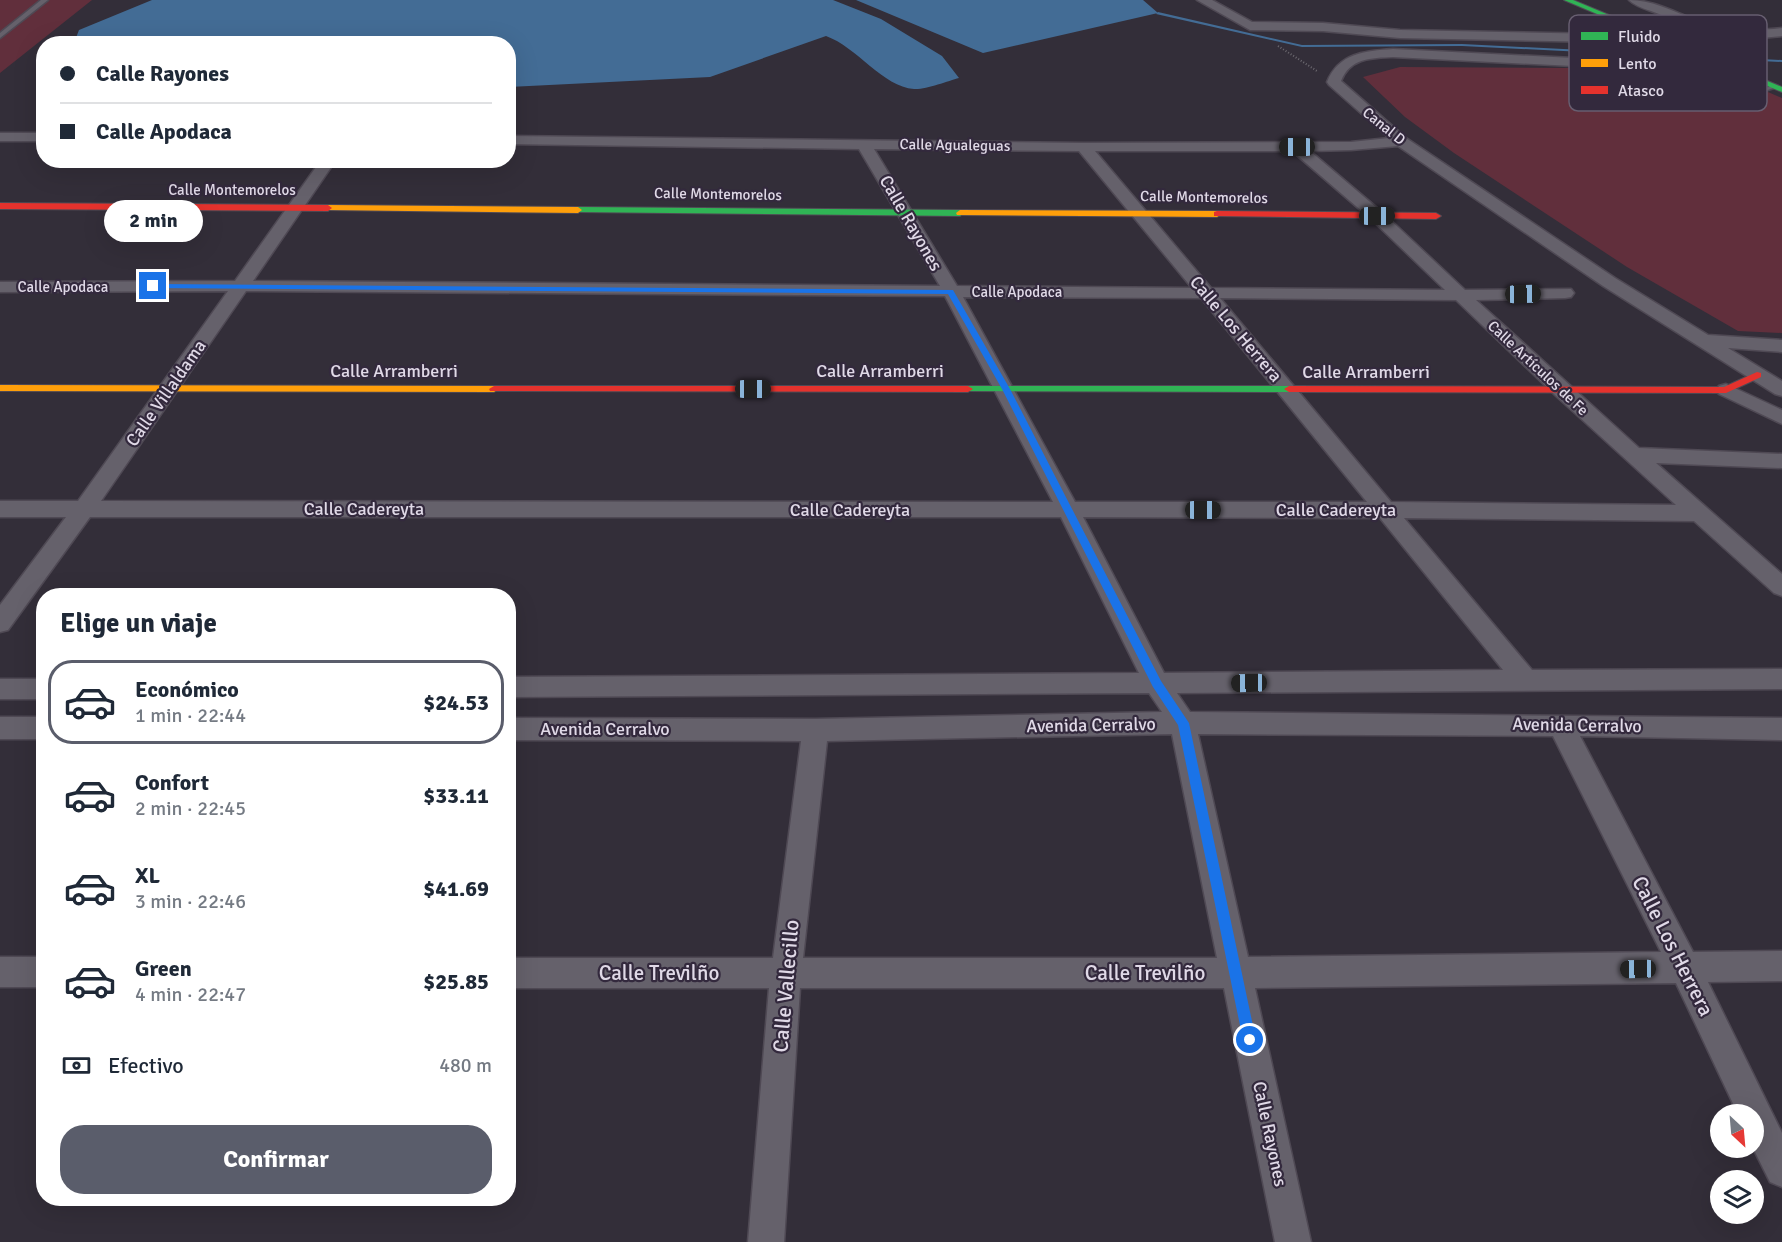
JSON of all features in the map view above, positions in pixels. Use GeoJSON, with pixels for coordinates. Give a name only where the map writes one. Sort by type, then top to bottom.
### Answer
{"type":"FeatureCollection","features":[{"type":"Feature","properties":{"kind":"street"},"geometry":{"type":"LineString","coordinates":[[1203,0],[1250,26],[1323,27],[1400,34],[1569,39]]}},
{"type":"Feature","properties":{"kind":"street"},"geometry":{"type":"LineString","coordinates":[[1567,0],[1602,15]]}},
{"type":"Feature","properties":{"kind":"street"},"geometry":{"type":"LineString","coordinates":[[1597,0],[1630,15]]}},
{"type":"Feature","properties":{"kind":"street"},"geometry":{"type":"LineString","coordinates":[[1619,0],[1655,15]]}},
{"type":"Feature","properties":{"kind":"street"},"geometry":{"type":"LineString","coordinates":[[1635,0],[1674,15]]}},
{"type":"Feature","properties":{"kind":"street"},"geometry":{"type":"LineString","coordinates":[[1767,34],[1782,32]]}},
{"type":"Feature","properties":{"kind":"street","name":"Canal D"},"geometry":{"type":"LineString","coordinates":[[1569,62],[1393,53],[1372,54],[1346,63],[1338,70],[1334,82],[1401,141],[1609,282],[1782,390]]}},
{"type":"Feature","properties":{"kind":"street"},"geometry":{"type":"LineString","coordinates":[[0,137],[36,137]]}},
{"type":"Feature","properties":{"kind":"street","name":"Calle Agualeguas"},"geometry":{"type":"LineString","coordinates":[[516,140],[1083,147],[1351,146],[1401,141]]}},
{"type":"Feature","properties":{"kind":"street","name":"Calle Rayones"},"geometry":{"type":"LineString","coordinates":[[864,144],[908,212],[950,292],[1006,389],[1157,684],[1183,723],[1293,1242]]}},
{"type":"Feature","properties":{"kind":"street","name":"Calle Los Herrera"},"geometry":{"type":"LineString","coordinates":[[1083,147],[1287,390],[1383,510],[1525,680]]}},
{"type":"Feature","properties":{"kind":"street","name":"Calle Artículos de Fe"},"geometry":{"type":"LineString","coordinates":[[1297,147],[1377,216],[1562,391],[1782,587]]}},
{"type":"Feature","properties":{"kind":"street","name":"Calle Villaldama"},"geometry":{"type":"LineString","coordinates":[[0,623],[84,509],[324,168]]}},
{"type":"Feature","properties":{"kind":"street","name":"Calle Montemorelos"},"geometry":{"type":"LineString","coordinates":[[0,206],[298,206],[1436,216]]}},
{"type":"Feature","properties":{"kind":"street","name":"Calle Apodaca"},"geometry":{"type":"LineString","coordinates":[[0,287],[241,286],[950,292],[1204,291],[1460,295],[1565,293]]}},
{"type":"Feature","properties":{"kind":"street"},"geometry":{"type":"LineString","coordinates":[[1702,340],[1782,346]]}},
{"type":"Feature","properties":{"kind":"street","name":"Calle Arramberri"},"geometry":{"type":"LineString","coordinates":[[0,388],[1726,390],[1757,375]]}},
{"type":"Feature","properties":{"kind":"street"},"geometry":{"type":"LineString","coordinates":[[1726,390],[1782,418]]}},
{"type":"Feature","properties":{"kind":"street"},"geometry":{"type":"LineString","coordinates":[[1635,455],[1782,461]]}},
{"type":"Feature","properties":{"kind":"street","name":"Calle Cadereyta"},"geometry":{"type":"LineString","coordinates":[[0,509],[1383,510],[1700,513]]}},
{"type":"Feature","properties":{"kind":"street"},"geometry":{"type":"LineString","coordinates":[[516,687],[1782,679]]}},
{"type":"Feature","properties":{"kind":"street"},"geometry":{"type":"LineString","coordinates":[[0,689],[36,689]]}},
{"type":"Feature","properties":{"kind":"street","name":"Avenida Cerralvo"},"geometry":{"type":"LineString","coordinates":[[516,729],[815,730],[1183,723],[1782,729]]}},
{"type":"Feature","properties":{"kind":"street","name":"Calle Los Herrera"},"geometry":{"type":"LineString","coordinates":[[1561,725],[1685,968],[1782,1170]]}},
{"type":"Feature","properties":{"kind":"street"},"geometry":{"type":"LineString","coordinates":[[0,728],[36,728]]}},
{"type":"Feature","properties":{"kind":"street","name":"Calle Vallecillo"},"geometry":{"type":"LineString","coordinates":[[766,1242],[786,973],[815,730]]}},
{"type":"Feature","properties":{"kind":"street","name":"Calle Trevilño"},"geometry":{"type":"LineString","coordinates":[[516,973],[1235,973],[1782,966]]}},
{"type":"Feature","properties":{"kind":"street"},"geometry":{"type":"LineString","coordinates":[[0,972],[36,972]]}},
{"type":"Feature","properties":{"kind":"lane"},"geometry":{"type":"LineString","coordinates":[[0,36],[45,0]]}},
{"type":"Feature","properties":{"kind":"shaded area"},"geometry":{"type":"Polygon","coordinates":[[[0,0],[92,0],[47,36],[36,36],[36,44],[0,73],[0,0]]]}},
{"type":"Feature","properties":{"kind":"shaded area"},"geometry":{"type":"Polygon","coordinates":[[[1400,67],[1569,68],[1569,111],[1767,111],[1767,91],[1782,98],[1782,333],[1738,331],[1627,267],[1454,153],[1405,117],[1363,77],[1400,67]]]}},
{"type":"Feature","properties":{"kind":"water"},"geometry":{"type":"Polygon","coordinates":[[[152,0],[833,0],[881,19],[942,56],[959,78],[924,88],[903,87],[881,74],[837,41],[826,36],[710,77],[516,87],[516,36],[77,36],[79,30],[152,0]]]}},
{"type":"Feature","properties":{"kind":"water"},"geometry":{"type":"Polygon","coordinates":[[[856,0],[1143,0],[1158,13],[983,53],[856,0]]]}},
{"type":"Feature","properties":{"kind":"waterway"},"geometry":{"type":"LineString","coordinates":[[1158,13],[1302,46],[1462,45],[1569,50]]}},
{"type":"Feature","properties":{"kind":"waterway"},"geometry":{"type":"LineString","coordinates":[[1767,60],[1782,61]]}},
{"type":"Feature","properties":{"kind":"traffic: fast"},"geometry":{"type":"LineString","coordinates":[[1567,0],[1603,15]]}},
{"type":"Feature","properties":{"kind":"traffic: fast"},"geometry":{"type":"LineString","coordinates":[[1767,84],[1782,90]]}},
{"type":"Feature","properties":{"kind":"traffic: fast"},"geometry":{"type":"LineString","coordinates":[[578,210],[960,213]]}},
{"type":"Feature","properties":{"kind":"traffic: fast"},"geometry":{"type":"LineString","coordinates":[[968,389],[1289,389]]}},
{"type":"Feature","properties":{"kind":"traffic: slow"},"geometry":{"type":"LineString","coordinates":[[328,208],[578,210]]}},
{"type":"Feature","properties":{"kind":"traffic: slow"},"geometry":{"type":"LineString","coordinates":[[960,213],[1217,214]]}},
{"type":"Feature","properties":{"kind":"traffic: slow"},"geometry":{"type":"LineString","coordinates":[[0,388],[494,389]]}},
{"type":"Feature","properties":{"kind":"traffic: jam"},"geometry":{"type":"LineString","coordinates":[[0,206],[328,208]]}},
{"type":"Feature","properties":{"kind":"traffic: jam"},"geometry":{"type":"LineString","coordinates":[[1217,214],[1436,216]]}},
{"type":"Feature","properties":{"kind":"traffic: jam"},"geometry":{"type":"LineString","coordinates":[[1289,389],[1726,390],[1757,375]]}},
{"type":"Feature","properties":{"kind":"traffic: jam"},"geometry":{"type":"LineString","coordinates":[[494,389],[968,389]]}},
{"type":"Feature","properties":{"kind":"route"},"geometry":{"type":"LineString","coordinates":[[153,286],[950,292],[1006,389],[1157,684],[1183,723],[1250,1040]]}}]}
